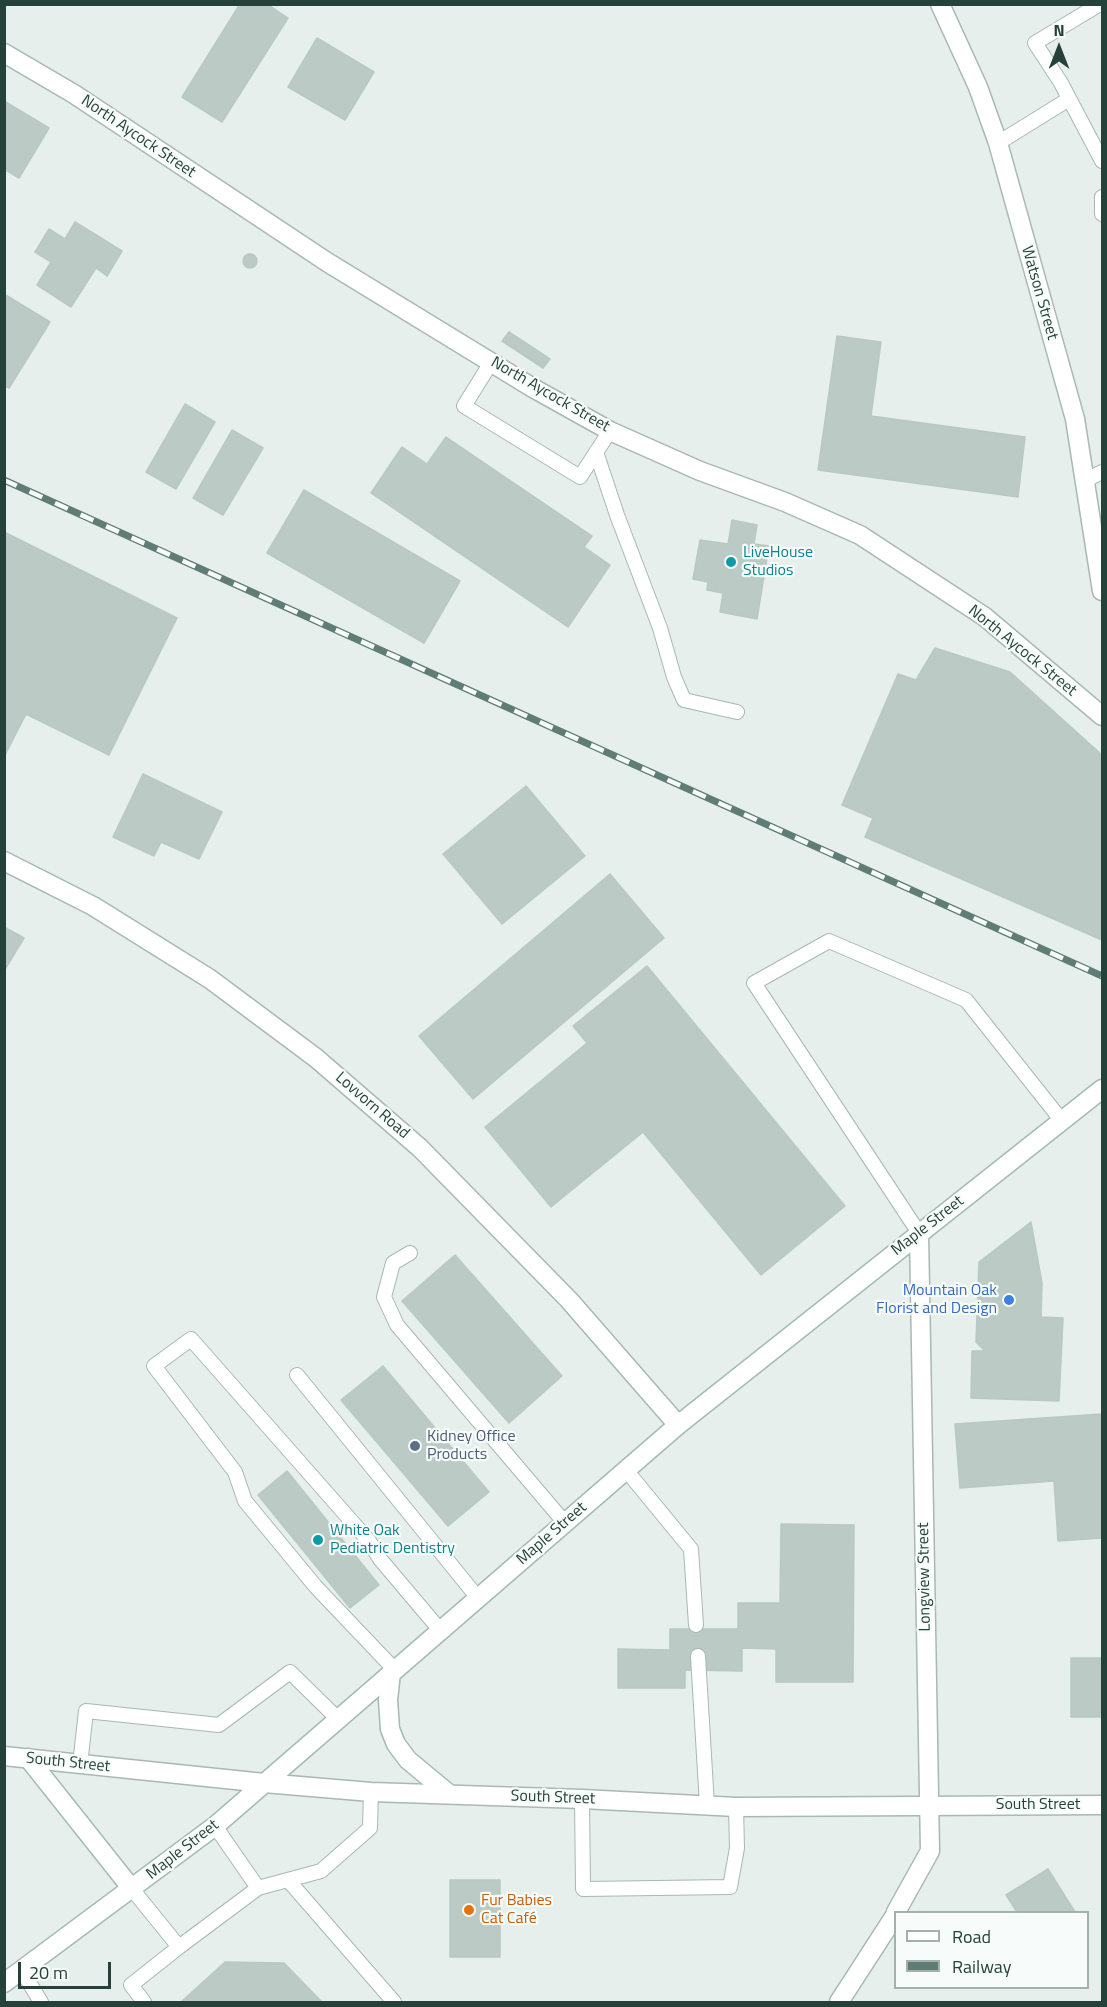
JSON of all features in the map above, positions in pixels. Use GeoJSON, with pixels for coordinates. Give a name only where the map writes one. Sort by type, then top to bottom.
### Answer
{"type":"FeatureCollection","features":[{"type":"Feature","properties":{"kind":"street","name":"Watson Street"},"geometry":{"type":"LineString","coordinates":[[940,4],[978,87],[998,143],[1075,419],[1102,591]]}},
{"type":"Feature","properties":{"kind":"street","name":"North Aycock Street"},"geometry":{"type":"LineString","coordinates":[[4,53],[74,94],[327,262],[533,388],[610,431],[700,471],[785,502],[860,536],[985,617],[1102,716]]}},
{"type":"Feature","properties":{"kind":"street","name":"Lovvorn Road"},"geometry":{"type":"LineString","coordinates":[[4,861],[93,906],[210,979],[316,1058],[420,1148],[569,1300],[678,1425]]}},
{"type":"Feature","properties":{"kind":"street","name":"Maple Street"},"geometry":{"type":"LineString","coordinates":[[4,1983],[215,1826],[678,1425],[1102,1089]]}},
{"type":"Feature","properties":{"kind":"street","name":"Longview Street"},"geometry":{"type":"LineString","coordinates":[[897,1911],[930,1851],[920,1233]]}},
{"type":"Feature","properties":{"kind":"street"},"geometry":{"type":"LineString","coordinates":[[393,1671],[388,1700],[390,1729],[396,1744],[408,1760],[449,1794]]}},
{"type":"Feature","properties":{"kind":"street","name":"South Street"},"geometry":{"type":"LineString","coordinates":[[4,1756],[371,1792],[736,1807],[1102,1805]]}},
{"type":"Feature","properties":{"kind":"street"},"geometry":{"type":"LineString","coordinates":[[28,1758],[132,1889]]}},
{"type":"Feature","properties":{"kind":"street","name":"Longview Street"},"geometry":{"type":"LineString","coordinates":[[838,2002],[894,1916]]}},
{"type":"Feature","properties":{"kind":"lane"},"geometry":{"type":"LineString","coordinates":[[1100,4],[1035,43],[1069,99],[1102,161]]}},
{"type":"Feature","properties":{"kind":"lane"},"geometry":{"type":"LineString","coordinates":[[998,143],[1069,99]]}},
{"type":"Feature","properties":{"kind":"lane"},"geometry":{"type":"LineString","coordinates":[[1102,197],[1102,214]]}},
{"type":"Feature","properties":{"kind":"lane"},"geometry":{"type":"LineString","coordinates":[[492,361],[464,406],[580,477],[610,431]]}},
{"type":"Feature","properties":{"kind":"lane"},"geometry":{"type":"LineString","coordinates":[[596,453],[684,700],[737,712]]}},
{"type":"Feature","properties":{"kind":"lane"},"geometry":{"type":"LineString","coordinates":[[1086,480],[1102,472]]}},
{"type":"Feature","properties":{"kind":"lane"},"geometry":{"type":"LineString","coordinates":[[920,1233],[754,983],[829,941],[966,1000],[1062,1121]]}},
{"type":"Feature","properties":{"kind":"lane"},"geometry":{"type":"LineString","coordinates":[[410,1252],[393,1263],[384,1297],[397,1325],[565,1523]]}},
{"type":"Feature","properties":{"kind":"lane"},"geometry":{"type":"LineString","coordinates":[[393,1671],[316,1587],[245,1501],[235,1472],[154,1366],[191,1339],[369,1541],[380,1559],[440,1630]]}},
{"type":"Feature","properties":{"kind":"lane"},"geometry":{"type":"LineString","coordinates":[[297,1375],[478,1598]]}},
{"type":"Feature","properties":{"kind":"lane"},"geometry":{"type":"LineString","coordinates":[[626,1470],[691,1549],[696,1625]]}},
{"type":"Feature","properties":{"kind":"lane"},"geometry":{"type":"LineString","coordinates":[[698,1656],[707,1805]]}},
{"type":"Feature","properties":{"kind":"lane"},"geometry":{"type":"LineString","coordinates":[[80,1765],[86,1711],[219,1725],[290,1672],[338,1719]]}},
{"type":"Feature","properties":{"kind":"lane"},"geometry":{"type":"LineString","coordinates":[[144,2002],[131,1985],[178,1947],[258,1888],[321,1871],[370,1828],[371,1792]]}},
{"type":"Feature","properties":{"kind":"lane"},"geometry":{"type":"LineString","coordinates":[[582,1799],[583,1889],[730,1887],[737,1848],[736,1807]]}},
{"type":"Feature","properties":{"kind":"lane"},"geometry":{"type":"LineString","coordinates":[[215,1826],[258,1888]]}},
{"type":"Feature","properties":{"kind":"lane"},"geometry":{"type":"LineString","coordinates":[[288,1880],[394,2002]]}},
{"type":"Feature","properties":{"kind":"lane"},"geometry":{"type":"LineString","coordinates":[[132,1889],[178,1947]]}},
{"type":"Feature","properties":{"kind":"lane"},"geometry":{"type":"LineString","coordinates":[[22,1971],[41,2002]]}},
{"type":"Feature","properties":{"kind":"building"},"geometry":{"type":"Polygon","coordinates":[[[240,4],[267,4],[288,18],[222,122],[182,97],[240,4]]]}},
{"type":"Feature","properties":{"kind":"building"},"geometry":{"type":"Polygon","coordinates":[[[317,38],[374,72],[345,120],[288,87],[317,38]]]}},
{"type":"Feature","properties":{"kind":"building"},"geometry":{"type":"Polygon","coordinates":[[[4,101],[49,128],[19,178],[4,169],[4,101]]]}},
{"type":"Feature","properties":{"kind":"building"},"geometry":{"type":"Polygon","coordinates":[[[75,222],[122,251],[107,276],[96,268],[71,307],[37,285],[51,262],[35,252],[49,229],[65,239],[75,222]]]}},
{"type":"Feature","properties":{"kind":"building"},"geometry":{"type":"Polygon","coordinates":[[[250,254],[255,256],[257,261],[255,266],[250,268],[245,266],[243,261],[245,256],[250,254]]]}},
{"type":"Feature","properties":{"kind":"building"},"geometry":{"type":"Polygon","coordinates":[[[4,294],[50,322],[9,388],[4,385],[4,294]]]}},
{"type":"Feature","properties":{"kind":"building"},"geometry":{"type":"Polygon","coordinates":[[[509,332],[550,359],[543,368],[502,341],[509,332]]]}},
{"type":"Feature","properties":{"kind":"building"},"geometry":{"type":"Polygon","coordinates":[[[837,336],[881,342],[871,416],[1025,437],[1018,497],[818,470],[837,336]]]}},
{"type":"Feature","properties":{"kind":"building"},"geometry":{"type":"Polygon","coordinates":[[[185,404],[215,422],[176,489],[146,472],[185,404]]]}},
{"type":"Feature","properties":{"kind":"building"},"geometry":{"type":"Polygon","coordinates":[[[232,430],[263,448],[223,515],[193,498],[232,430]]]}},
{"type":"Feature","properties":{"kind":"building"},"geometry":{"type":"Polygon","coordinates":[[[446,437],[592,536],[584,547],[610,565],[568,627],[371,493],[402,447],[427,464],[446,437]]]}},
{"type":"Feature","properties":{"kind":"building"},"geometry":{"type":"Polygon","coordinates":[[[304,490],[460,581],[424,643],[267,553],[304,490]]]}},
{"type":"Feature","properties":{"kind":"building","name":"LiveHouse Studios"},"geometry":{"type":"Polygon","coordinates":[[[732,520],[757,525],[754,544],[769,546],[757,619],[720,612],[723,593],[707,590],[708,582],[693,579],[700,540],[728,544],[732,520]]]}},
{"type":"Feature","properties":{"kind":"building"},"geometry":{"type":"Polygon","coordinates":[[[4,532],[177,618],[109,755],[26,714],[4,757],[4,532]]]}},
{"type":"Feature","properties":{"kind":"building"},"geometry":{"type":"Polygon","coordinates":[[[935,648],[1010,672],[1102,755],[1102,940],[865,837],[873,818],[842,805],[898,674],[916,680],[935,648]]]}},
{"type":"Feature","properties":{"kind":"building"},"geometry":{"type":"Polygon","coordinates":[[[143,774],[222,812],[199,859],[161,842],[154,856],[113,837],[143,774]]]}},
{"type":"Feature","properties":{"kind":"building"},"geometry":{"type":"Polygon","coordinates":[[[526,786],[585,856],[502,924],[443,854],[526,786]]]}},
{"type":"Feature","properties":{"kind":"building"},"geometry":{"type":"Polygon","coordinates":[[[610,874],[664,938],[473,1099],[419,1036],[610,874]]]}},
{"type":"Feature","properties":{"kind":"building"},"geometry":{"type":"Polygon","coordinates":[[[4,927],[24,938],[4,971],[4,927]]]}},
{"type":"Feature","properties":{"kind":"building"},"geometry":{"type":"Polygon","coordinates":[[[647,966],[845,1206],[761,1275],[643,1132],[551,1207],[485,1127],[587,1043],[573,1026],[647,966]]]}},
{"type":"Feature","properties":{"kind":"building","name":"Mountain Oak Florist and Design"},"geometry":{"type":"Polygon","coordinates":[[[1031,1222],[1042,1283],[1041,1317],[1063,1318],[1059,1401],[971,1398],[972,1351],[985,1351],[976,1342],[979,1262],[1031,1222]]]}},
{"type":"Feature","properties":{"kind":"building"},"geometry":{"type":"Polygon","coordinates":[[[455,1255],[562,1376],[509,1423],[402,1301],[455,1255]]]}},
{"type":"Feature","properties":{"kind":"building","name":"Kidney Office Products"},"geometry":{"type":"Polygon","coordinates":[[[383,1366],[489,1492],[448,1526],[341,1400],[383,1366]]]}},
{"type":"Feature","properties":{"kind":"building"},"geometry":{"type":"Polygon","coordinates":[[[1102,1414],[1102,1538],[1058,1541],[1054,1481],[960,1488],[955,1424],[1102,1414]]]}},
{"type":"Feature","properties":{"kind":"building","name":"White Oak Pediatric Dentistry"},"geometry":{"type":"Polygon","coordinates":[[[287,1471],[379,1585],[350,1608],[258,1495],[287,1471]]]}},
{"type":"Feature","properties":{"kind":"building"},"geometry":{"type":"Polygon","coordinates":[[[781,1524],[854,1525],[853,1682],[776,1682],[776,1649],[742,1648],[742,1671],[685,1670],[685,1688],[618,1688],[618,1649],[670,1650],[670,1629],[738,1629],[738,1603],[780,1603],[781,1524]]]}},
{"type":"Feature","properties":{"kind":"building"},"geometry":{"type":"Polygon","coordinates":[[[1071,1658],[1102,1658],[1102,1717],[1071,1717],[1071,1658]]]}},
{"type":"Feature","properties":{"kind":"building"},"geometry":{"type":"Polygon","coordinates":[[[1048,1869],[1074,1911],[1016,1911],[1006,1895],[1048,1869]]]}},
{"type":"Feature","properties":{"kind":"building"},"geometry":{"type":"Polygon","coordinates":[[[450,1880],[500,1880],[500,1957],[450,1957],[450,1880]]]}},
{"type":"Feature","properties":{"kind":"building"},"geometry":{"type":"Polygon","coordinates":[[[225,1962],[284,1963],[322,2002],[181,2002],[225,1962]]]}},
{"type":"Feature","properties":{"kind":"railway"},"geometry":{"type":"LineString","coordinates":[[4,480],[1102,976]]}},
{"type":"Feature","properties":{"kind":"place","name":"LiveHouse Studios"},"geometry":{"type":"Point","coordinates":[731,562]}},
{"type":"Feature","properties":{"kind":"place","name":"Mountain Oak Florist and Design"},"geometry":{"type":"Point","coordinates":[1009,1300]}},
{"type":"Feature","properties":{"kind":"place","name":"Kidney Office Products"},"geometry":{"type":"Point","coordinates":[415,1446]}},
{"type":"Feature","properties":{"kind":"place","name":"White Oak Pediatric Dentistry"},"geometry":{"type":"Point","coordinates":[318,1540]}},
{"type":"Feature","properties":{"kind":"place","name":"Fur Babies Cat Café"},"geometry":{"type":"Point","coordinates":[469,1910]}}]}
